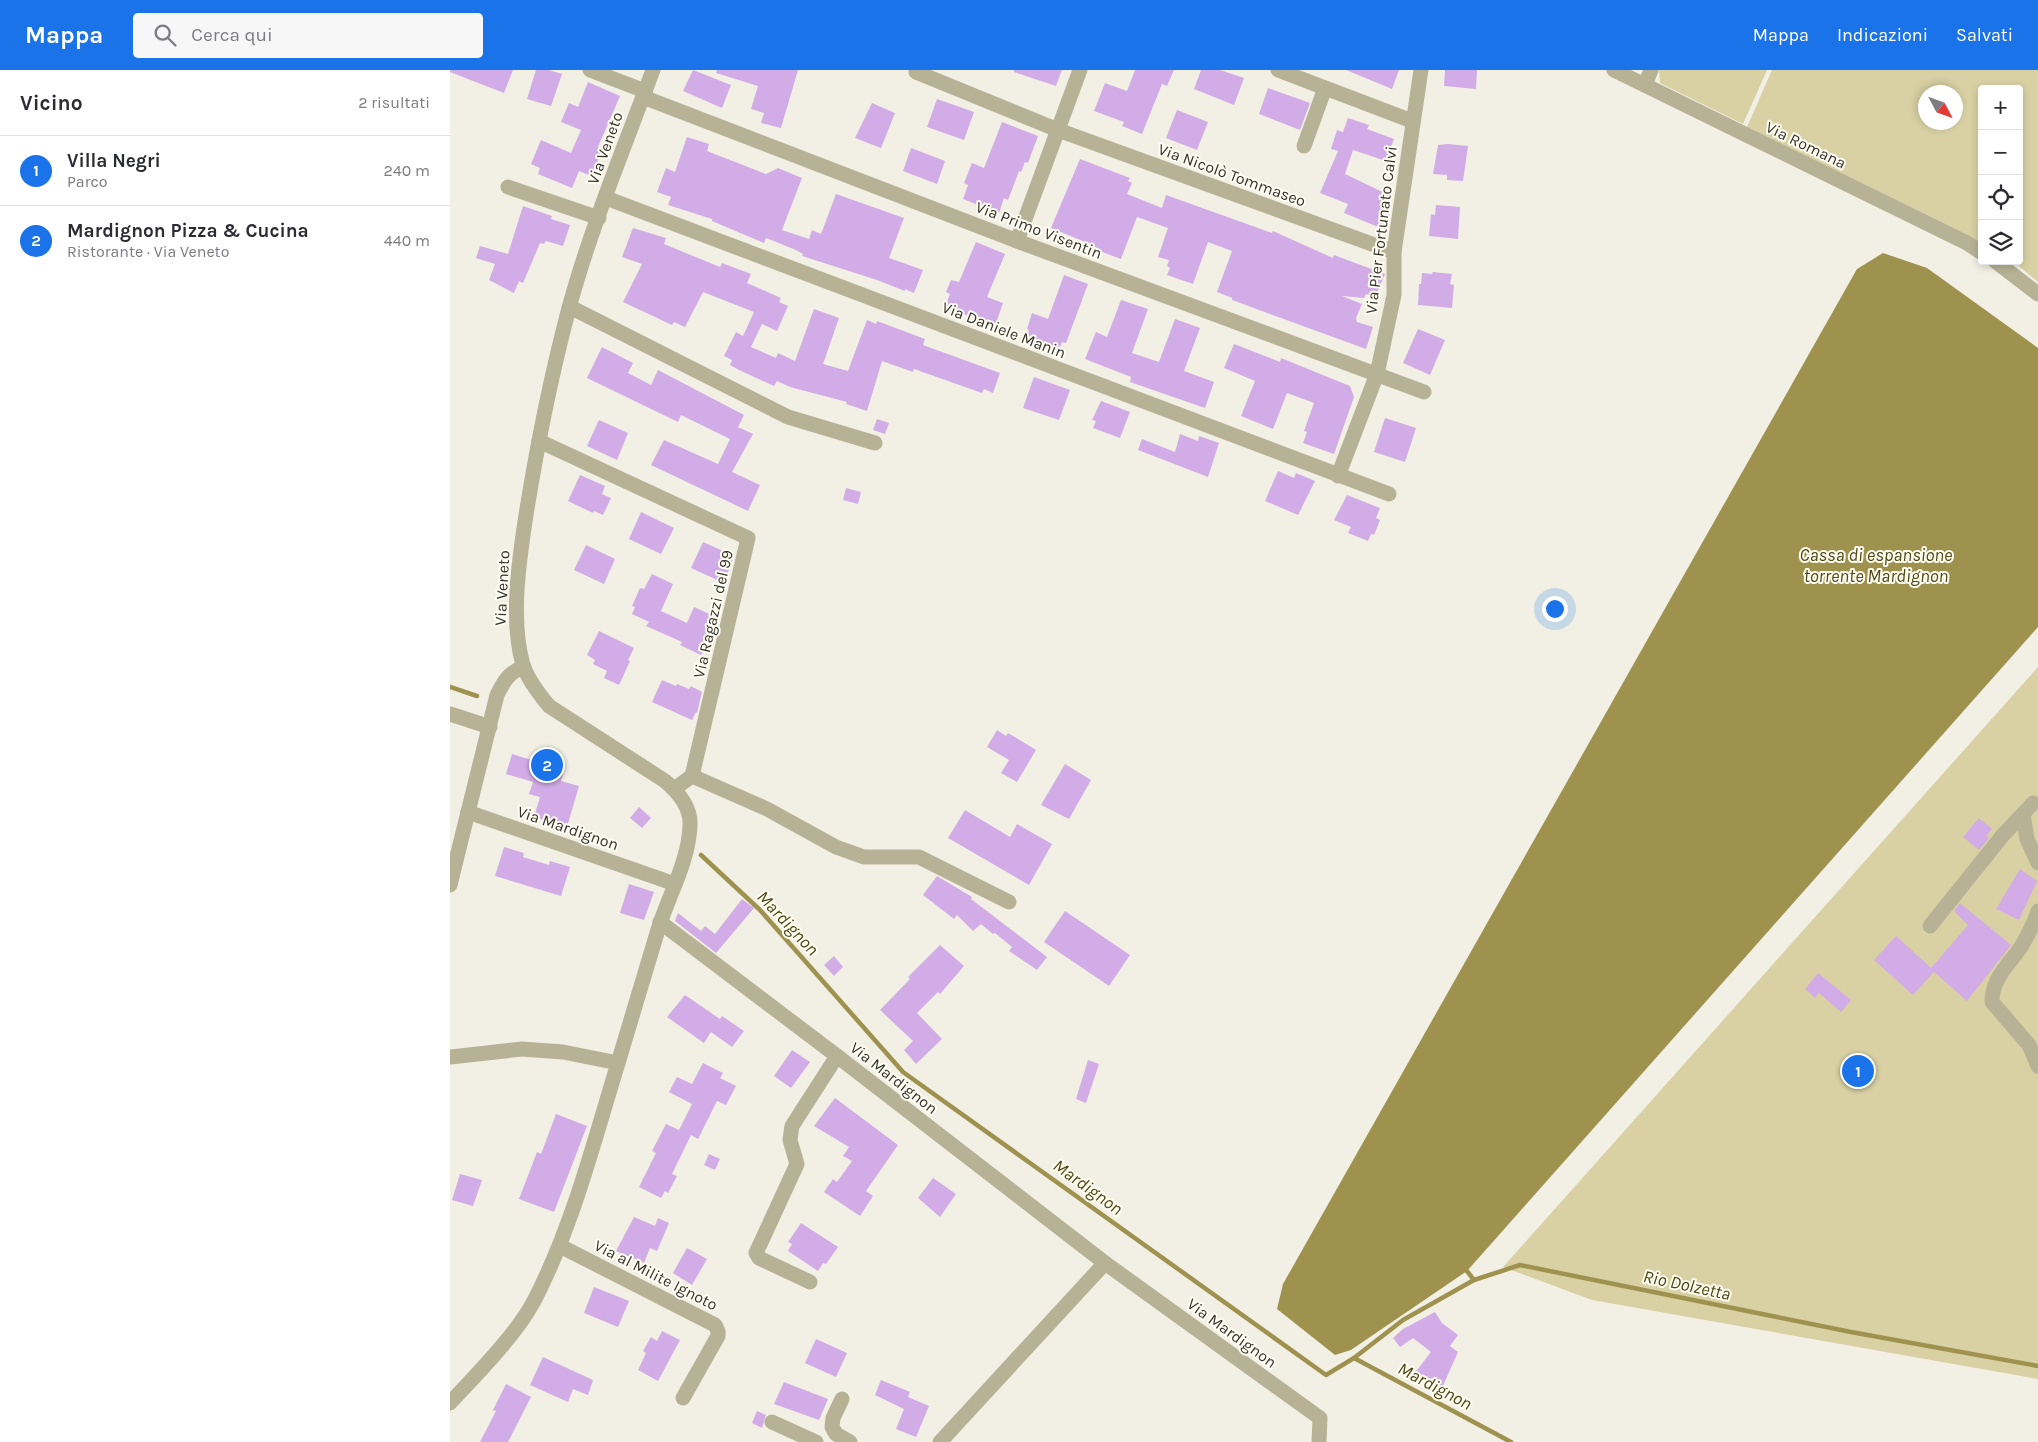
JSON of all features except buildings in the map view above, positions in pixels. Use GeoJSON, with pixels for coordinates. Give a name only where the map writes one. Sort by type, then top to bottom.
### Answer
{"type":"FeatureCollection","features":[{"type":"Feature","properties":{"kind":"street"},"geometry":{"type":"LineString","coordinates":[[590,70],[644,94]]}},
{"type":"Feature","properties":{"kind":"street","name":"Via Veneto"},"geometry":{"type":"LineString","coordinates":[[653,70],[606,198],[570,307],[539,441],[522,539],[516,618],[524,667],[549,706],[674,789],[688,810],[690,825],[686,849],[675,884]]}},
{"type":"Feature","properties":{"kind":"street"},"geometry":{"type":"LineString","coordinates":[[1017,241],[1080,70]]}},
{"type":"Feature","properties":{"kind":"street"},"geometry":{"type":"LineString","coordinates":[[1278,70],[1412,121]]}},
{"type":"Feature","properties":{"kind":"street","name":"Via Pier Fortunato Calvi"},"geometry":{"type":"LineString","coordinates":[[1338,476],[1377,374],[1394,295],[1394,252],[1421,70]]}},
{"type":"Feature","properties":{"kind":"street","name":"Via Romana"},"geometry":{"type":"LineString","coordinates":[[1614,70],[1959,239],[1978,251]]}},
{"type":"Feature","properties":{"kind":"street"},"geometry":{"type":"LineString","coordinates":[[1645,84],[1651,70]]}},
{"type":"Feature","properties":{"kind":"street","name":"Via Nicolò Tommaseo"},"geometry":{"type":"LineString","coordinates":[[916,72],[1058,130],[1394,252]]}},
{"type":"Feature","properties":{"kind":"street"},"geometry":{"type":"LineString","coordinates":[[1304,146],[1325,88]]}},
{"type":"Feature","properties":{"kind":"street","name":"Via Primo Visentin"},"geometry":{"type":"LineString","coordinates":[[644,94],[1017,241],[1424,392]]}},
{"type":"Feature","properties":{"kind":"street"},"geometry":{"type":"LineString","coordinates":[[508,187],[599,218]]}},
{"type":"Feature","properties":{"kind":"street","name":"Via Daniele Manin"},"geometry":{"type":"LineString","coordinates":[[606,198],[1389,494]]}},
{"type":"Feature","properties":{"kind":"street"},"geometry":{"type":"LineString","coordinates":[[2000,265],[2038,294]]}},
{"type":"Feature","properties":{"kind":"street"},"geometry":{"type":"LineString","coordinates":[[570,307],[788,417],[875,444]]}},
{"type":"Feature","properties":{"kind":"street","name":"Via Ragazzi del 99"},"geometry":{"type":"LineString","coordinates":[[539,441],[748,538],[692,776]]}},
{"type":"Feature","properties":{"kind":"street"},"geometry":{"type":"LineString","coordinates":[[450,885],[452,865],[468,812],[497,695],[504,680],[514,670],[524,667]]}},
{"type":"Feature","properties":{"kind":"street"},"geometry":{"type":"LineString","coordinates":[[450,714],[490,727]]}},
{"type":"Feature","properties":{"kind":"street"},"geometry":{"type":"LineString","coordinates":[[674,789],[692,776],[767,809],[836,847],[864,857],[919,857],[1009,902]]}},
{"type":"Feature","properties":{"kind":"street"},"geometry":{"type":"LineString","coordinates":[[2033,805],[2027,839],[2038,863]]}},
{"type":"Feature","properties":{"kind":"street"},"geometry":{"type":"LineString","coordinates":[[1930,926],[2003,835],[2033,805]]}},
{"type":"Feature","properties":{"kind":"street","name":"Via Mardignon"},"geometry":{"type":"LineString","coordinates":[[468,812],[675,884]]}},
{"type":"Feature","properties":{"kind":"street"},"geometry":{"type":"LineString","coordinates":[[450,1404],[496,1353],[532,1304],[560,1246],[590,1158],[660,922],[675,884]]}},
{"type":"Feature","properties":{"kind":"street"},"geometry":{"type":"LineString","coordinates":[[2038,911],[2020,947],[1999,974],[1992,989],[1992,1002],[2029,1045],[2038,1066]]}},
{"type":"Feature","properties":{"kind":"street","name":"Via Mardignon"},"geometry":{"type":"LineString","coordinates":[[660,922],[837,1056],[1104,1263],[1320,1418],[1319,1442]]}},
{"type":"Feature","properties":{"kind":"street"},"geometry":{"type":"LineString","coordinates":[[450,1057],[522,1049],[564,1052],[618,1063]]}},
{"type":"Feature","properties":{"kind":"street"},"geometry":{"type":"LineString","coordinates":[[810,1282],[759,1258],[756,1253],[797,1164],[790,1140],[792,1126],[837,1056]]}},
{"type":"Feature","properties":{"kind":"street","name":"Via al Milite Ignoto"},"geometry":{"type":"LineString","coordinates":[[560,1246],[715,1325],[718,1336],[683,1398]]}},
{"type":"Feature","properties":{"kind":"street"},"geometry":{"type":"LineString","coordinates":[[940,1442],[1104,1263]]}},
{"type":"Feature","properties":{"kind":"street"},"geometry":{"type":"LineString","coordinates":[[842,1398],[833,1418],[832,1427],[836,1434],[850,1442]]}},
{"type":"Feature","properties":{"kind":"street"},"geometry":{"type":"LineString","coordinates":[[772,1422],[816,1442]]}},
{"type":"Feature","properties":{"kind":"shaded area"},"geometry":{"type":"Polygon","coordinates":[[[1659,70],[1767,70],[1743,124],[1660,83],[1659,70]]]}},
{"type":"Feature","properties":{"kind":"shaded area"},"geometry":{"type":"Polygon","coordinates":[[[1772,70],[2038,70],[2038,282],[2018,265],[2023,265],[2023,85],[1978,85],[1978,242],[1747,127],[1772,70]]]}},
{"type":"Feature","properties":{"kind":"shaded area"},"geometry":{"type":"Polygon","coordinates":[[[2038,667],[2038,1379],[1592,1300],[1503,1267],[2038,667]]]}},
{"type":"Feature","properties":{"kind":"water","name":"Cassa di espansione torrente Mardignon"},"geometry":{"type":"Polygon","coordinates":[[[1883,253],[1927,268],[2038,348],[2038,627],[1467,1271],[1351,1350],[1335,1355],[1277,1309],[1283,1284],[1857,269],[1883,253]]]}},
{"type":"Feature","properties":{"kind":"waterway","name":"Mardignon"},"geometry":{"type":"LineString","coordinates":[[450,687],[477,696]]}},
{"type":"Feature","properties":{"kind":"waterway","name":"Mardignon"},"geometry":{"type":"LineString","coordinates":[[701,855],[760,910],[903,1072],[1326,1375],[1354,1358],[1403,1320],[1474,1280],[1520,1265],[1851,1332],[2038,1366]]}},
{"type":"Feature","properties":{"kind":"waterway"},"geometry":{"type":"LineString","coordinates":[[1467,1271],[1474,1280]]}},
{"type":"Feature","properties":{"kind":"waterway","name":"Mardignon"},"geometry":{"type":"LineString","coordinates":[[1354,1358],[1511,1442]]}},
{"type":"Feature","properties":{"kind":"place","name":"Mardignon Pizza & Cucina"},"geometry":{"type":"Point","coordinates":[547,765]}},
{"type":"Feature","properties":{"kind":"place","name":"Villa Negri"},"geometry":{"type":"Point","coordinates":[1858,1071]}},
{"type":"Feature","properties":{"kind":"water label","name":"Rio Dolzetta"},"geometry":{"type":"Point","coordinates":[1687,1285]}}]}
